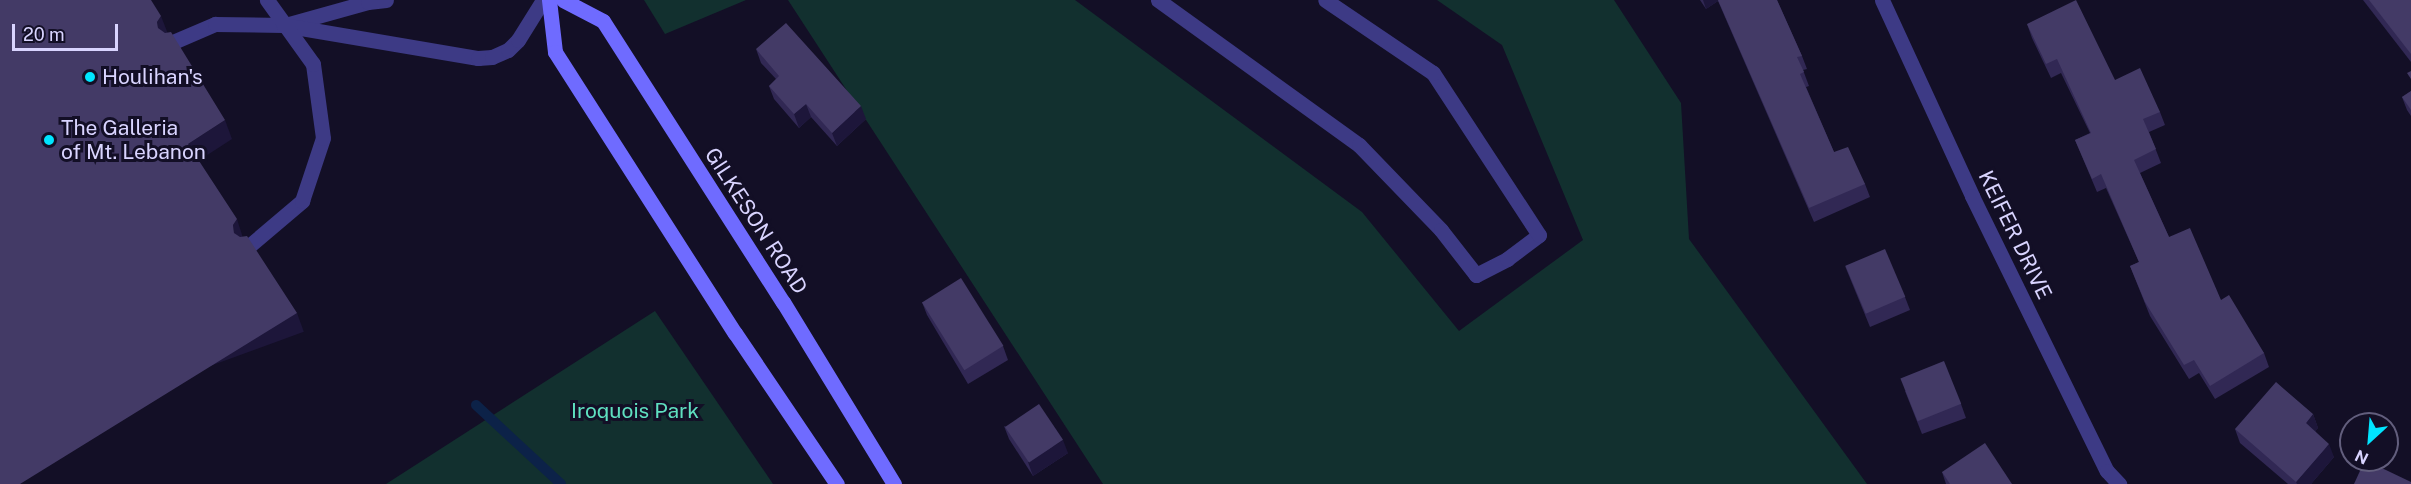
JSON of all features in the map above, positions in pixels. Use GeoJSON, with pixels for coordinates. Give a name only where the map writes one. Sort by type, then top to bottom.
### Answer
{"type":"FeatureCollection","features":[{"type":"Feature","properties":{"kind":"street"},"geometry":{"type":"LineString","coordinates":[[249,246],[302,201],[323,138],[313,64],[267,0]]}},
{"type":"Feature","properties":{"kind":"street"},"geometry":{"type":"LineString","coordinates":[[283,25],[369,1],[386,0]]}},
{"type":"Feature","properties":{"kind":"street"},"geometry":{"type":"LineString","coordinates":[[173,42],[215,24],[283,25],[478,58],[492,57],[508,50],[518,40],[543,0]]}},
{"type":"Feature","properties":{"kind":"street"},"geometry":{"type":"LineString","coordinates":[[549,0],[555,52],[735,333],[837,484]]}},
{"type":"Feature","properties":{"kind":"street","name":"GILKESON ROAD"},"geometry":{"type":"LineString","coordinates":[[563,0],[603,21],[783,302],[894,484]]}},
{"type":"Feature","properties":{"kind":"street"},"geometry":{"type":"LineString","coordinates":[[1158,0],[1359,145],[1441,230],[1476,275],[1506,259],[1539,235],[1432,73],[1324,0]]}},
{"type":"Feature","properties":{"kind":"street","name":"KEIFER DRIVE"},"geometry":{"type":"LineString","coordinates":[[1882,0],[1977,206],[2107,471],[2119,484]]}},
{"type":"Feature","properties":{"kind":"green space"},"geometry":{"type":"Polygon","coordinates":[[[644,0],[746,0],[665,34],[644,0]]]}},
{"type":"Feature","properties":{"kind":"green space"},"geometry":{"type":"Polygon","coordinates":[[[788,0],[1075,0],[1362,212],[1459,331],[1583,240],[1502,45],[1437,0],[1614,0],[1681,103],[1689,239],[1867,484],[1103,484],[788,0]]]}},
{"type":"Feature","properties":{"kind":"green space","name":"Iroquois Park"},"geometry":{"type":"Polygon","coordinates":[[[655,311],[773,484],[386,484],[655,311]]]}},
{"type":"Feature","properties":{"kind":"building"},"geometry":{"type":"Polygon","coordinates":[[[0,0],[151,0],[161,16],[157,22],[158,28],[165,33],[171,32],[225,120],[188,144],[237,219],[233,225],[234,233],[240,237],[247,236],[297,313],[20,484],[0,484],[0,0]]]}},
{"type":"Feature","properties":{"kind":"building"},"geometry":{"type":"Polygon","coordinates":[[[1718,0],[1777,0],[1802,56],[1797,57],[1804,72],[1800,74],[1834,152],[1848,147],[1865,184],[1809,208],[1718,0]]]}},
{"type":"Feature","properties":{"kind":"building"},"geometry":{"type":"Polygon","coordinates":[[[2076,0],[2115,80],[2140,68],[2160,112],[2143,119],[2156,149],[2134,160],[2169,237],[2190,228],[2221,300],[2229,295],[2264,353],[2210,386],[2194,360],[2184,365],[2145,302],[2130,266],[2139,262],[2101,174],[2092,179],[2075,140],[2091,133],[2057,59],[2046,64],[2027,24],[2076,0]]]}},
{"type":"Feature","properties":{"kind":"building"},"geometry":{"type":"Polygon","coordinates":[[[2369,0],[2411,0],[2411,54],[2369,0]]]}},
{"type":"Feature","properties":{"kind":"building"},"geometry":{"type":"Polygon","coordinates":[[[786,23],[861,106],[832,133],[806,104],[794,114],[769,86],[779,76],[756,49],[786,23]]]}},
{"type":"Feature","properties":{"kind":"building"},"geometry":{"type":"Polygon","coordinates":[[[2411,91],[2411,110],[2402,97],[2411,91]]]}},
{"type":"Feature","properties":{"kind":"building"},"geometry":{"type":"Polygon","coordinates":[[[1885,249],[1905,297],[1866,314],[1845,266],[1885,249]]]}},
{"type":"Feature","properties":{"kind":"building"},"geometry":{"type":"Polygon","coordinates":[[[961,278],[1003,346],[964,370],[922,302],[961,278]]]}},
{"type":"Feature","properties":{"kind":"building"},"geometry":{"type":"Polygon","coordinates":[[[1944,361],[1961,404],[1918,421],[1900,379],[1944,361]]]}},
{"type":"Feature","properties":{"kind":"building"},"geometry":{"type":"Polygon","coordinates":[[[2276,382],[2313,414],[2306,423],[2329,444],[2296,482],[2235,429],[2276,382]]]}},
{"type":"Feature","properties":{"kind":"building"},"geometry":{"type":"Polygon","coordinates":[[[1039,404],[1063,440],[1029,463],[1005,427],[1039,404]]]}},
{"type":"Feature","properties":{"kind":"building"},"geometry":{"type":"Polygon","coordinates":[[[1985,443],[2012,484],[1950,484],[1942,472],[1985,443]]]}},
{"type":"Feature","properties":{"kind":"building"},"geometry":{"type":"Polygon","coordinates":[[[2360,472],[2390,472],[2411,482],[2411,484],[2354,484],[2360,472]]]}},
{"type":"Feature","properties":{"kind":"waterway"},"geometry":{"type":"LineString","coordinates":[[476,405],[561,484]]}},
{"type":"Feature","properties":{"kind":"place","name":"Houlihan's"},"geometry":{"type":"Point","coordinates":[90,77]}},
{"type":"Feature","properties":{"kind":"place","name":"The Galleria of Mt. Lebanon"},"geometry":{"type":"Point","coordinates":[49,140]}}]}
